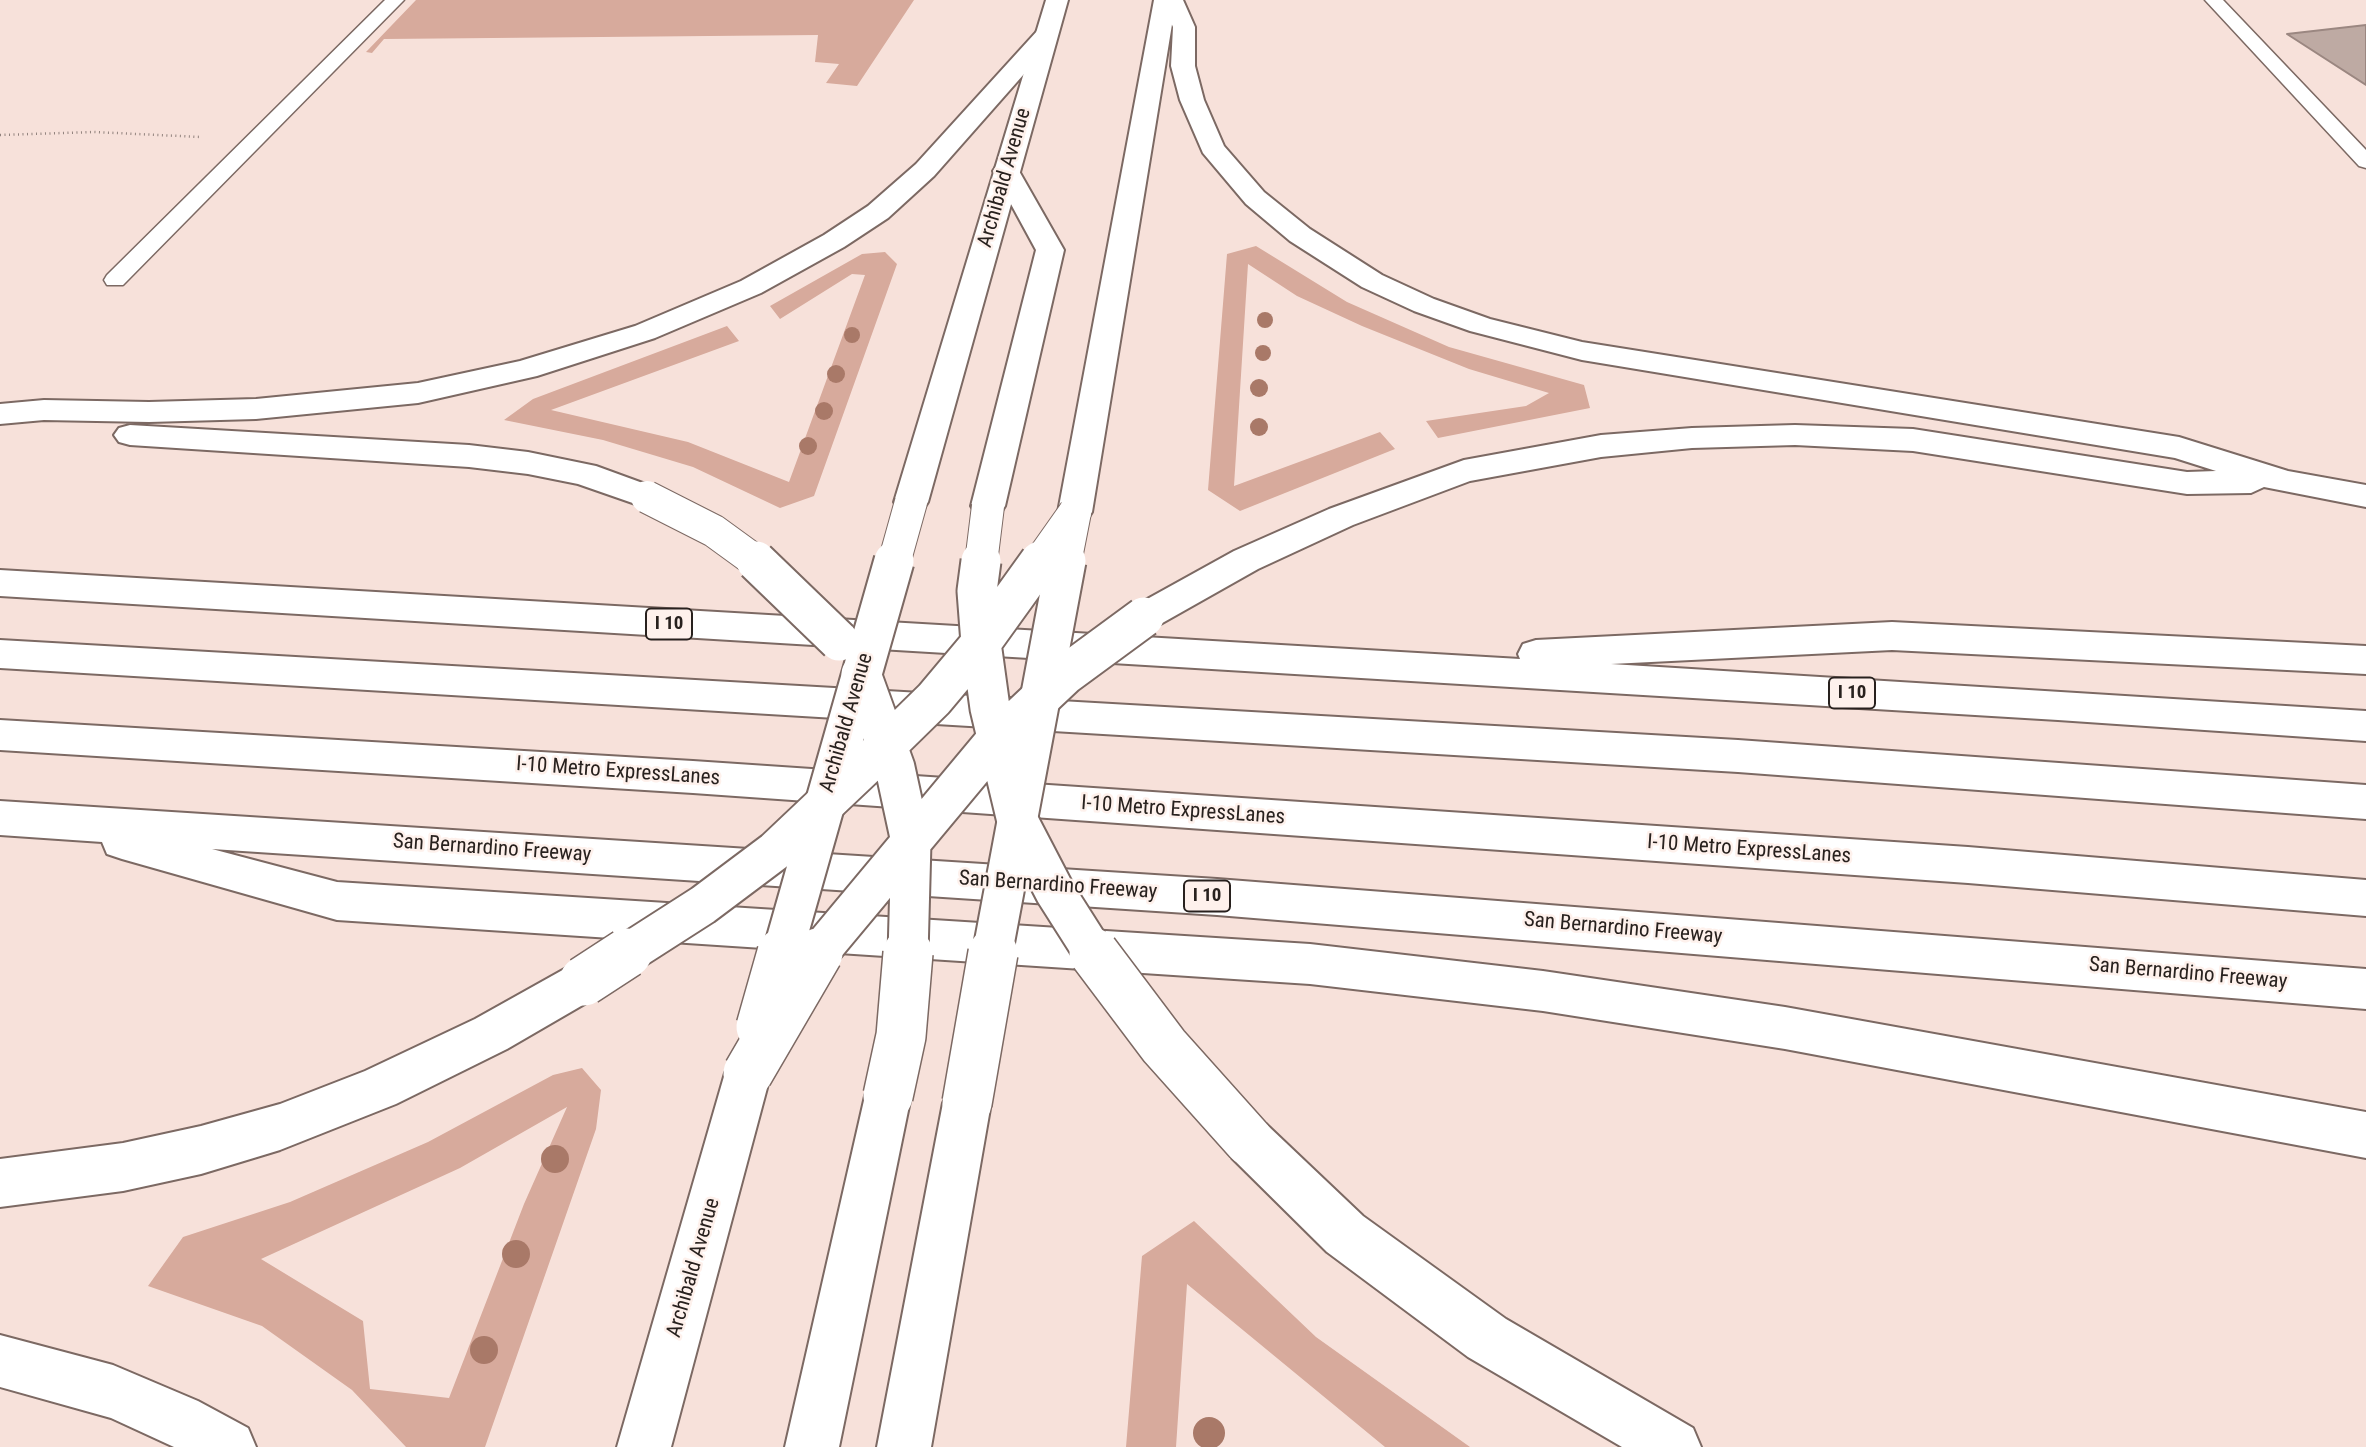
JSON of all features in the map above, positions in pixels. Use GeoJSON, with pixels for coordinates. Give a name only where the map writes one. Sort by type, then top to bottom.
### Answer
{"type":"FeatureCollection","features":[{"type":"Feature","properties":{"kind":"main road","name":"Archibald Avenue"},"geometry":{"type":"LineString","coordinates":[[644,1447],[861,674],[1057,0]]}},
{"type":"Feature","properties":{"kind":"main road"},"geometry":{"type":"LineString","coordinates":[[904,1447],[1016,817],[1075,512],[1165,0]]}},
{"type":"Feature","properties":{"kind":"main road"},"geometry":{"type":"LineString","coordinates":[[1172,0],[1184,27],[1184,66],[1192,100],[1212,148],[1255,198],[1300,235],[1372,281],[1424,305],[1480,325],[1582,351],[2179,448],[2285,482],[2366,496]]}},
{"type":"Feature","properties":{"kind":"main road"},"geometry":{"type":"LineString","coordinates":[[0,414],[44,410],[149,412],[256,409],[418,393],[526,369],[645,332],[751,287],[834,241],[878,212],[925,170],[1046,35]]}},
{"type":"Feature","properties":{"kind":"main road"},"geometry":{"type":"LineString","coordinates":[[1006,172],[1049,250],[988,506],[977,591],[990,708],[1016,817],[1055,892],[1087,944],[1164,1046],[1249,1141],[1345,1234],[1486,1338],[1674,1447]]}},
{"type":"Feature","properties":{"kind":"main road"},"geometry":{"type":"LineString","coordinates":[[0,428],[469,456],[528,463],[584,474],[647,497],[714,531],[752,556],[839,641],[861,674],[895,768],[911,842],[911,924],[902,1023],[812,1447]]}},
{"type":"Feature","properties":{"kind":"main road"},"geometry":{"type":"LineString","coordinates":[[748,1073],[815,957],[997,739],[1038,698],[1144,617],[1235,566],[1341,517],[1464,471],[1601,446],[1692,438],[1795,435],[1913,440],[2187,483],[2285,482]]}},
{"type":"Feature","properties":{"kind":"main road"},"geometry":{"type":"LineString","coordinates":[[0,1183],[123,1167],[201,1150],[280,1127],[379,1088],[491,1034],[584,981],[703,905],[775,851],[887,745],[934,699],[981,643],[1075,512]]}},
{"type":"Feature","properties":{"kind":"main road","name":"I 10"},"geometry":{"type":"LineString","coordinates":[[0,583],[2044,704],[2366,726]]}},
{"type":"Feature","properties":{"kind":"main road"},"geometry":{"type":"LineString","coordinates":[[1338,664],[1892,636],[2366,660]]}},
{"type":"Feature","properties":{"kind":"main road"},"geometry":{"type":"LineString","coordinates":[[0,654],[1724,755],[2366,802]]}},
{"type":"Feature","properties":{"kind":"main road","name":"I-10 Metro ExpressLanes"},"geometry":{"type":"LineString","coordinates":[[0,735],[748,780],[1968,865],[2366,898]]}},
{"type":"Feature","properties":{"kind":"main road","name":"San Bernardino Freeway"},"geometry":{"type":"LineString","coordinates":[[0,818],[1203,896],[2366,989]]}},
{"type":"Feature","properties":{"kind":"main road"},"geometry":{"type":"LineString","coordinates":[[46,821],[337,901],[1310,964],[1543,991],[1785,1028],[2366,1135]]}},
{"type":"Feature","properties":{"kind":"main road"},"geometry":{"type":"LineString","coordinates":[[0,1361],[113,1392],[179,1420],[229,1447]]}},
{"type":"Feature","properties":{"kind":"lane"},"geometry":{"type":"LineString","coordinates":[[115,280],[395,0]]}},
{"type":"Feature","properties":{"kind":"lane"},"geometry":{"type":"LineString","coordinates":[[2214,0],[2366,162]]}},
{"type":"Feature","properties":{"kind":"path"},"geometry":{"type":"LineString","coordinates":[[0,135],[94,132],[254,140]]}},
{"type":"Feature","properties":{"kind":"shaded area"},"geometry":{"type":"Polygon","coordinates":[[[416,0],[914,0],[857,86],[826,83],[839,64],[815,62],[818,35],[384,39],[372,53],[366,52],[416,0]]]}},
{"type":"Feature","properties":{"kind":"shaded area"},"geometry":{"type":"Polygon","coordinates":[[[1256,246],[1347,302],[1449,347],[1584,385],[1590,408],[1438,438],[1426,421],[1526,406],[1549,393],[1469,369],[1362,326],[1297,296],[1248,264],[1234,486],[1380,432],[1395,449],[1240,511],[1208,490],[1227,254],[1256,246]]]}},
{"type":"Feature","properties":{"kind":"shaded area"},"geometry":{"type":"Polygon","coordinates":[[[885,252],[897,264],[814,496],[780,508],[693,467],[603,440],[504,420],[533,399],[727,326],[739,341],[551,410],[688,442],[789,482],[865,275],[852,274],[780,319],[770,306],[862,254],[885,252]]]}},
{"type":"Feature","properties":{"kind":"shaded area"},"geometry":{"type":"Polygon","coordinates":[[[582,1068],[601,1090],[596,1129],[485,1447],[406,1447],[352,1390],[262,1326],[148,1286],[183,1237],[290,1202],[428,1142],[553,1075],[582,1068]],[[567,1107],[460,1168],[261,1259],[363,1321],[370,1389],[449,1398],[524,1204],[567,1107]]]}},
{"type":"Feature","properties":{"kind":"shaded area"},"geometry":{"type":"Polygon","coordinates":[[[1194,1221],[1316,1337],[1470,1447],[1385,1447],[1187,1284],[1176,1447],[1126,1447],[1142,1256],[1194,1221]]]}},
{"type":"Feature","properties":{"kind":"building"},"geometry":{"type":"Polygon","coordinates":[[[2366,25],[2366,85],[2287,34],[2366,25]]]}}]}
